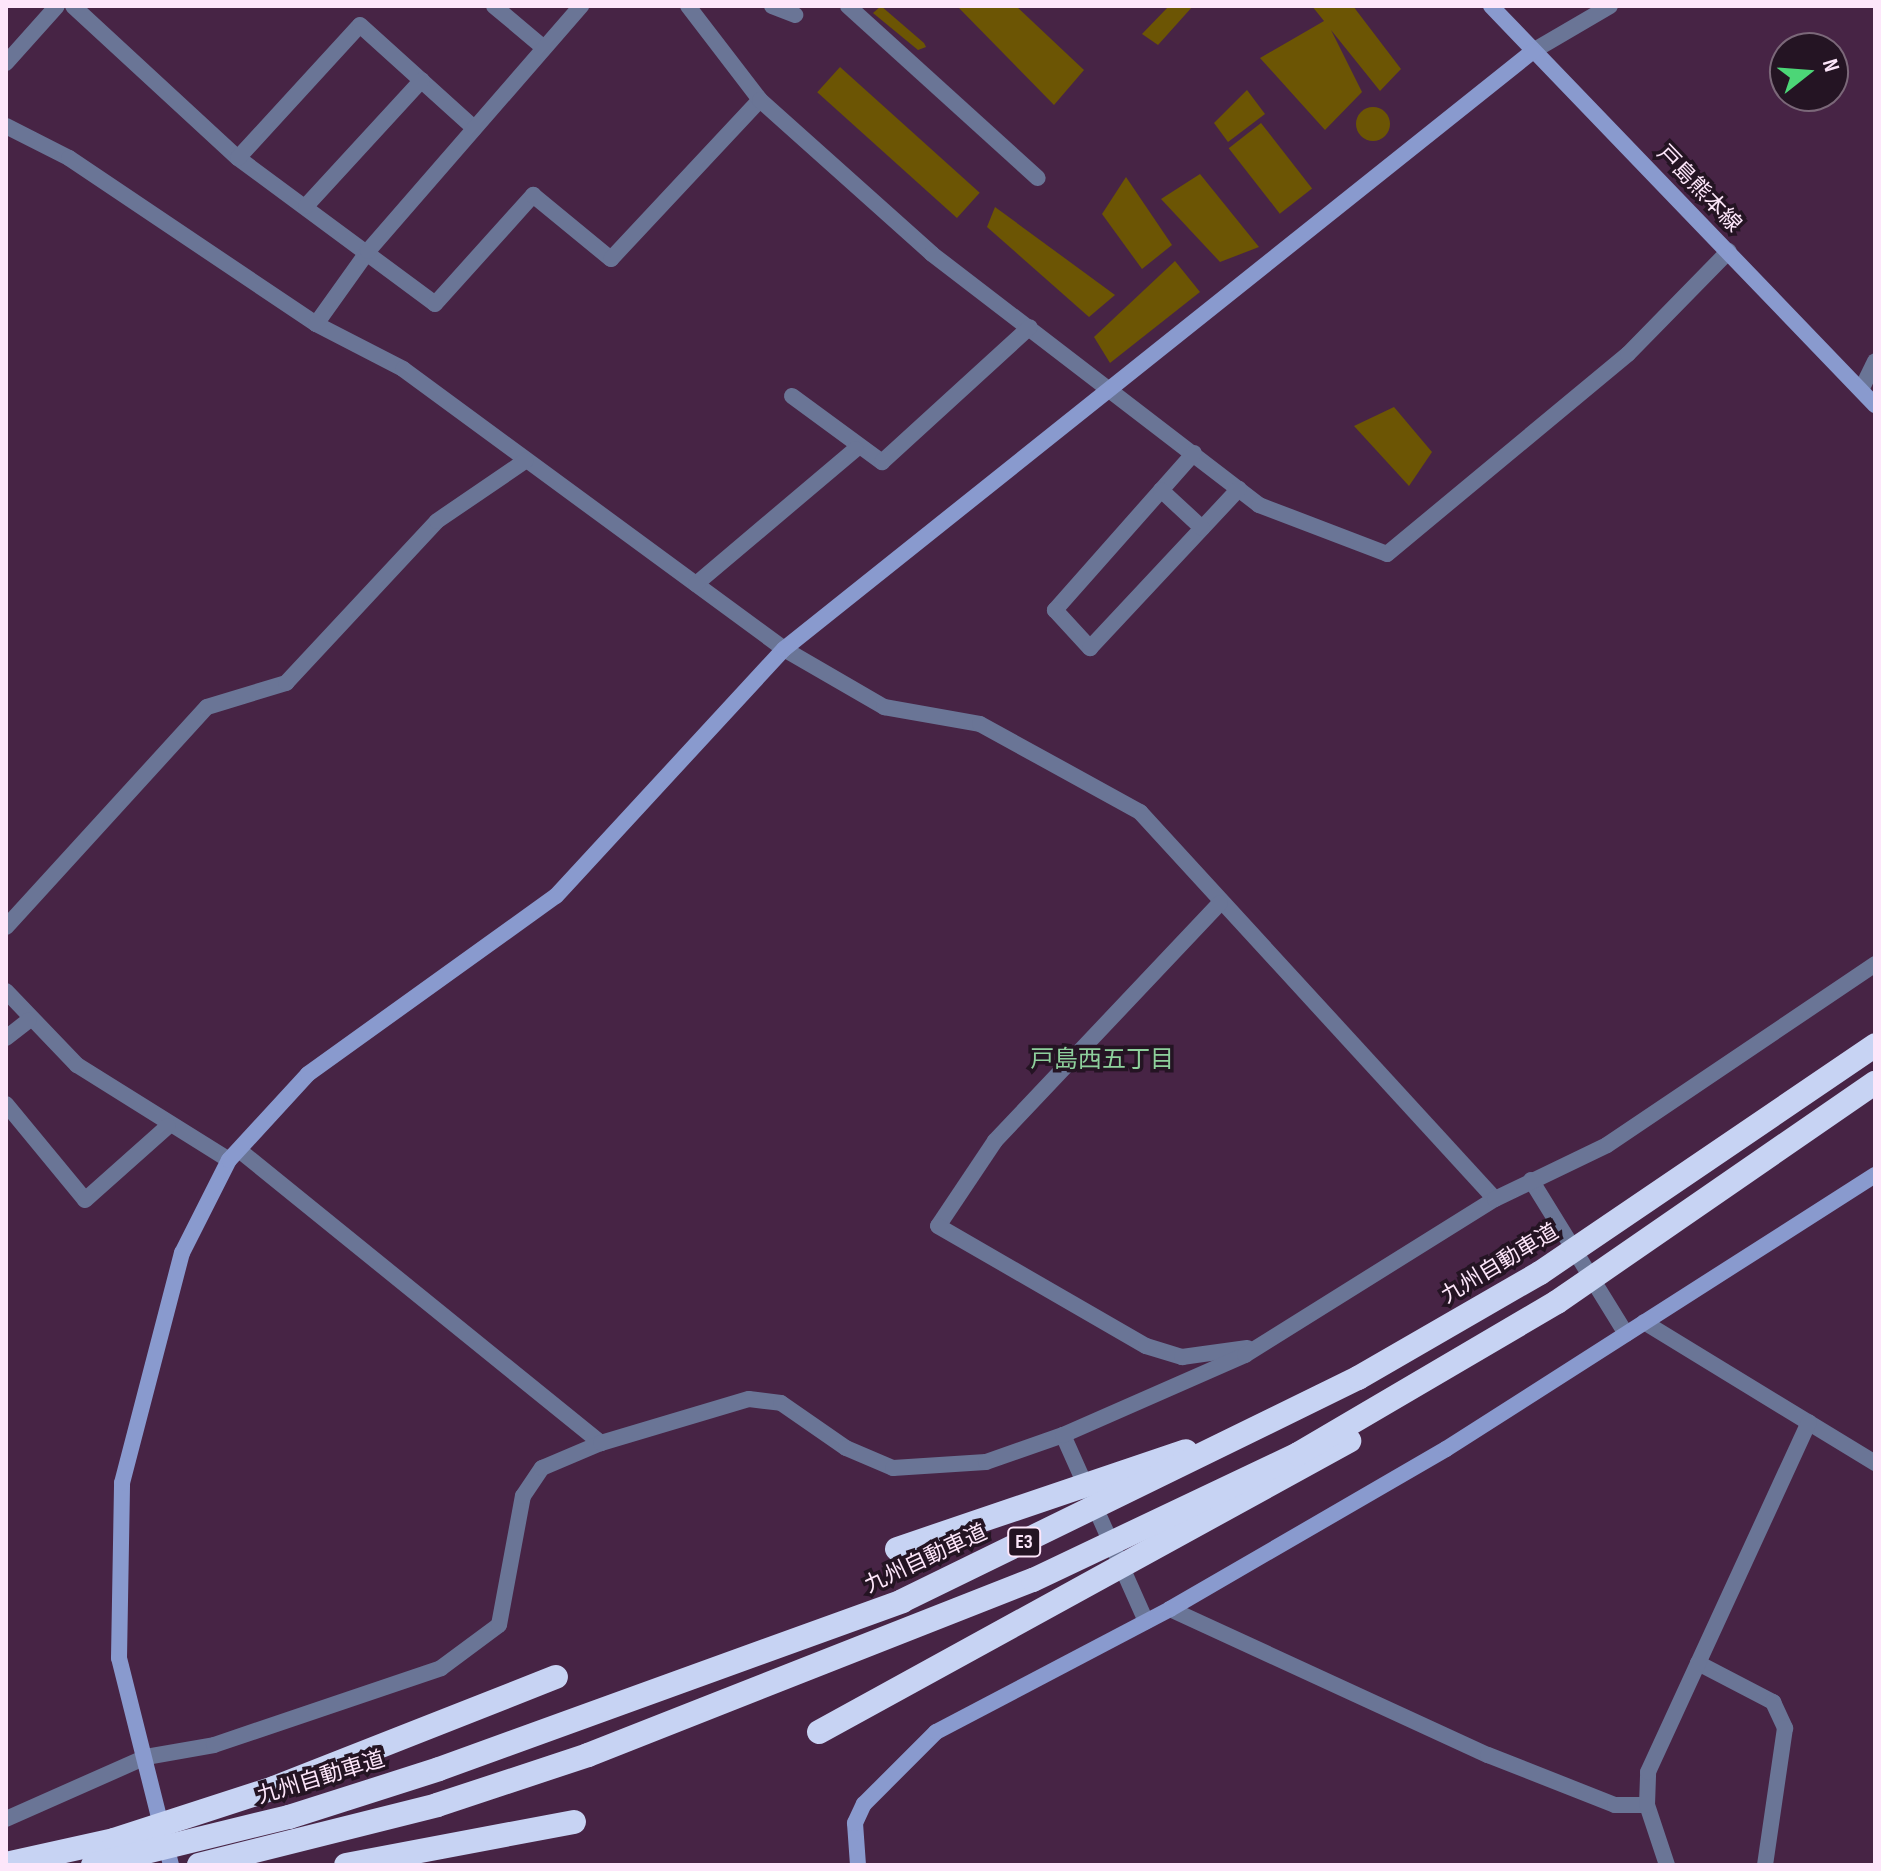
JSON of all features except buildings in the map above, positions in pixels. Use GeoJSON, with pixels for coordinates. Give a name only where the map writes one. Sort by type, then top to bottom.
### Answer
{"type":"FeatureCollection","features":[{"type":"Feature","properties":{"kind":"highway","name":"九州自動車道"},"geometry":{"type":"LineString","coordinates":[[93,1865],[289,1817],[759,1656],[902,1601],[1257,1427],[1540,1273],[1875,1045]]}},
{"type":"Feature","properties":{"kind":"highway","name":"E3"},"geometry":{"type":"LineString","coordinates":[[199,1865],[437,1805],[588,1755],[1033,1580],[1298,1454],[1557,1302],[1875,1083]]}},
{"type":"Feature","properties":{"kind":"highway"},"geometry":{"type":"LineString","coordinates":[[819,1732],[1306,1470],[1557,1302]]}},
{"type":"Feature","properties":{"kind":"highway"},"geometry":{"type":"LineString","coordinates":[[897,1549],[1257,1427]]}},
{"type":"Feature","properties":{"kind":"highway"},"geometry":{"type":"LineString","coordinates":[[6,1864],[114,1840],[274,1788],[556,1677]]}},
{"type":"Feature","properties":{"kind":"highway"},"geometry":{"type":"LineString","coordinates":[[346,1865],[574,1822]]}},
{"type":"Feature","properties":{"kind":"street"},"geometry":{"type":"LineString","coordinates":[[6,63],[57,6]]}},
{"type":"Feature","properties":{"kind":"street"},"geometry":{"type":"LineString","coordinates":[[73,6],[238,158],[368,251],[435,304],[533,195],[611,259],[760,100]]}},
{"type":"Feature","properties":{"kind":"street"},"geometry":{"type":"LineString","coordinates":[[494,6],[544,48]]}},
{"type":"Feature","properties":{"kind":"street"},"geometry":{"type":"LineString","coordinates":[[316,324],[368,251],[581,6]]}},
{"type":"Feature","properties":{"kind":"street"},"geometry":{"type":"LineString","coordinates":[[688,6],[760,100],[932,254],[1111,387],[1259,505],[1387,554],[1628,354],[1729,251]]}},
{"type":"Feature","properties":{"kind":"street"},"geometry":{"type":"LineString","coordinates":[[772,6],[795,15]]}},
{"type":"Feature","properties":{"kind":"street"},"geometry":{"type":"LineString","coordinates":[[848,6],[1038,178]]}},
{"type":"Feature","properties":{"kind":"street","name":"戸島熊本線"},"geometry":{"type":"LineString","coordinates":[[1491,6],[1875,405]]}},
{"type":"Feature","properties":{"kind":"street"},"geometry":{"type":"LineString","coordinates":[[171,1865],[119,1658],[122,1483],[182,1253],[234,1155],[308,1074],[556,896],[784,649],[1533,51],[1610,6]]}},
{"type":"Feature","properties":{"kind":"street"},"geometry":{"type":"LineString","coordinates":[[238,158],[360,25],[474,128]]}},
{"type":"Feature","properties":{"kind":"street"},"geometry":{"type":"LineString","coordinates":[[306,206],[422,80]]}},
{"type":"Feature","properties":{"kind":"street"},"geometry":{"type":"LineString","coordinates":[[6,126],[69,158],[316,324],[403,369],[784,649],[884,707],[980,724],[1047,755],[1140,812],[1220,903],[1495,1199]]}},
{"type":"Feature","properties":{"kind":"street"},"geometry":{"type":"LineString","coordinates":[[792,396],[856,449],[882,462],[1030,327]]}},
{"type":"Feature","properties":{"kind":"street"},"geometry":{"type":"LineString","coordinates":[[1861,390],[1875,361]]}},
{"type":"Feature","properties":{"kind":"street"},"geometry":{"type":"LineString","coordinates":[[696,584],[856,449]]}},
{"type":"Feature","properties":{"kind":"street"},"geometry":{"type":"LineString","coordinates":[[1194,453],[1055,610],[1090,648],[1239,489]]}},
{"type":"Feature","properties":{"kind":"street"},"geometry":{"type":"LineString","coordinates":[[6,927],[207,707],[286,683],[437,521],[490,492],[525,461]]}},
{"type":"Feature","properties":{"kind":"street"},"geometry":{"type":"LineString","coordinates":[[1161,490],[1202,528]]}},
{"type":"Feature","properties":{"kind":"street"},"geometry":{"type":"LineString","coordinates":[[1220,903],[995,1141],[938,1226],[1146,1346],[1182,1357],[1259,1346]]}},
{"type":"Feature","properties":{"kind":"street"},"geometry":{"type":"LineString","coordinates":[[6,1819],[147,1763],[360,1698],[441,1668],[499,1625],[509,1596],[523,1496],[542,1468],[601,1443],[749,1399],[781,1403],[846,1448],[893,1468],[986,1462],[1063,1435],[1259,1346],[1495,1199],[1607,1145],[1875,964]]}},
{"type":"Feature","properties":{"kind":"street"},"geometry":{"type":"LineString","coordinates":[[6,991],[29,1020],[77,1065],[168,1126],[234,1155],[601,1443]]}},
{"type":"Feature","properties":{"kind":"street"},"geometry":{"type":"LineString","coordinates":[[6,1038],[29,1020]]}},
{"type":"Feature","properties":{"kind":"street"},"geometry":{"type":"LineString","coordinates":[[6,1104],[85,1200],[168,1126]]}},
{"type":"Feature","properties":{"kind":"street"},"geometry":{"type":"LineString","coordinates":[[858,1865],[859,1813],[909,1753],[1142,1615],[1170,1609],[1446,1449],[1875,1175]]}},
{"type":"Feature","properties":{"kind":"street"},"geometry":{"type":"LineString","coordinates":[[1531,1180],[1626,1334]]}},
{"type":"Feature","properties":{"kind":"street"},"geometry":{"type":"LineString","coordinates":[[1644,1322],[1875,1463]]}},
{"type":"Feature","properties":{"kind":"street"},"geometry":{"type":"LineString","coordinates":[[1667,1865],[1647,1805],[1648,1772],[1809,1422]]}},
{"type":"Feature","properties":{"kind":"street"},"geometry":{"type":"LineString","coordinates":[[1063,1435],[1142,1615]]}},
{"type":"Feature","properties":{"kind":"street"},"geometry":{"type":"LineString","coordinates":[[1170,1609],[1488,1755],[1615,1805],[1647,1805]]}},
{"type":"Feature","properties":{"kind":"street"},"geometry":{"type":"LineString","coordinates":[[1698,1663],[1773,1702],[1785,1728],[1765,1865]]}},
{"type":"Feature","properties":{"kind":"shaded area"},"geometry":{"type":"Polygon","coordinates":[[[881,6],[926,47],[918,50],[873,13],[881,6]]]}},
{"type":"Feature","properties":{"kind":"shaded area"},"geometry":{"type":"Polygon","coordinates":[[[957,6],[1016,6],[1084,70],[1054,105],[957,6]]]}},
{"type":"Feature","properties":{"kind":"shaded area"},"geometry":{"type":"Polygon","coordinates":[[[1169,6],[1193,6],[1158,45],[1142,34],[1169,6]]]}},
{"type":"Feature","properties":{"kind":"shaded area"},"geometry":{"type":"Polygon","coordinates":[[[1312,6],[1353,6],[1401,69],[1380,91],[1331,30],[1362,92],[1325,130],[1260,58],[1324,21],[1312,6]]]}},
{"type":"Feature","properties":{"kind":"shaded area"},"geometry":{"type":"Polygon","coordinates":[[[840,67],[980,193],[957,218],[817,92],[840,67]]]}},
{"type":"Feature","properties":{"kind":"shaded area"},"geometry":{"type":"Polygon","coordinates":[[[1247,90],[1265,114],[1228,142],[1214,123],[1247,90]]]}},
{"type":"Feature","properties":{"kind":"shaded area"},"geometry":{"type":"Polygon","coordinates":[[[1373,107],[1385,112],[1390,124],[1385,136],[1373,141],[1361,136],[1356,124],[1361,112],[1373,107]]]}},
{"type":"Feature","properties":{"kind":"shaded area"},"geometry":{"type":"Polygon","coordinates":[[[1261,123],[1312,188],[1280,214],[1229,148],[1261,123]]]}},
{"type":"Feature","properties":{"kind":"shaded area"},"geometry":{"type":"Polygon","coordinates":[[[1200,174],[1259,247],[1220,262],[1161,199],[1200,174]]]}},
{"type":"Feature","properties":{"kind":"shaded area"},"geometry":{"type":"Polygon","coordinates":[[[1126,177],[1172,245],[1142,269],[1102,214],[1126,177]]]}},
{"type":"Feature","properties":{"kind":"shaded area"},"geometry":{"type":"Polygon","coordinates":[[[995,207],[1115,295],[1089,317],[987,227],[995,207]]]}},
{"type":"Feature","properties":{"kind":"shaded area"},"geometry":{"type":"Polygon","coordinates":[[[1175,261],[1200,292],[1110,363],[1094,337],[1175,261]]]}},
{"type":"Feature","properties":{"kind":"shaded area"},"geometry":{"type":"Polygon","coordinates":[[[1394,407],[1432,452],[1409,486],[1354,426],[1394,407]]]}},
{"type":"Feature","properties":{"kind":"district","name":"戸島西五丁目"},"geometry":{"type":"Point","coordinates":[1102,1060]}}]}
